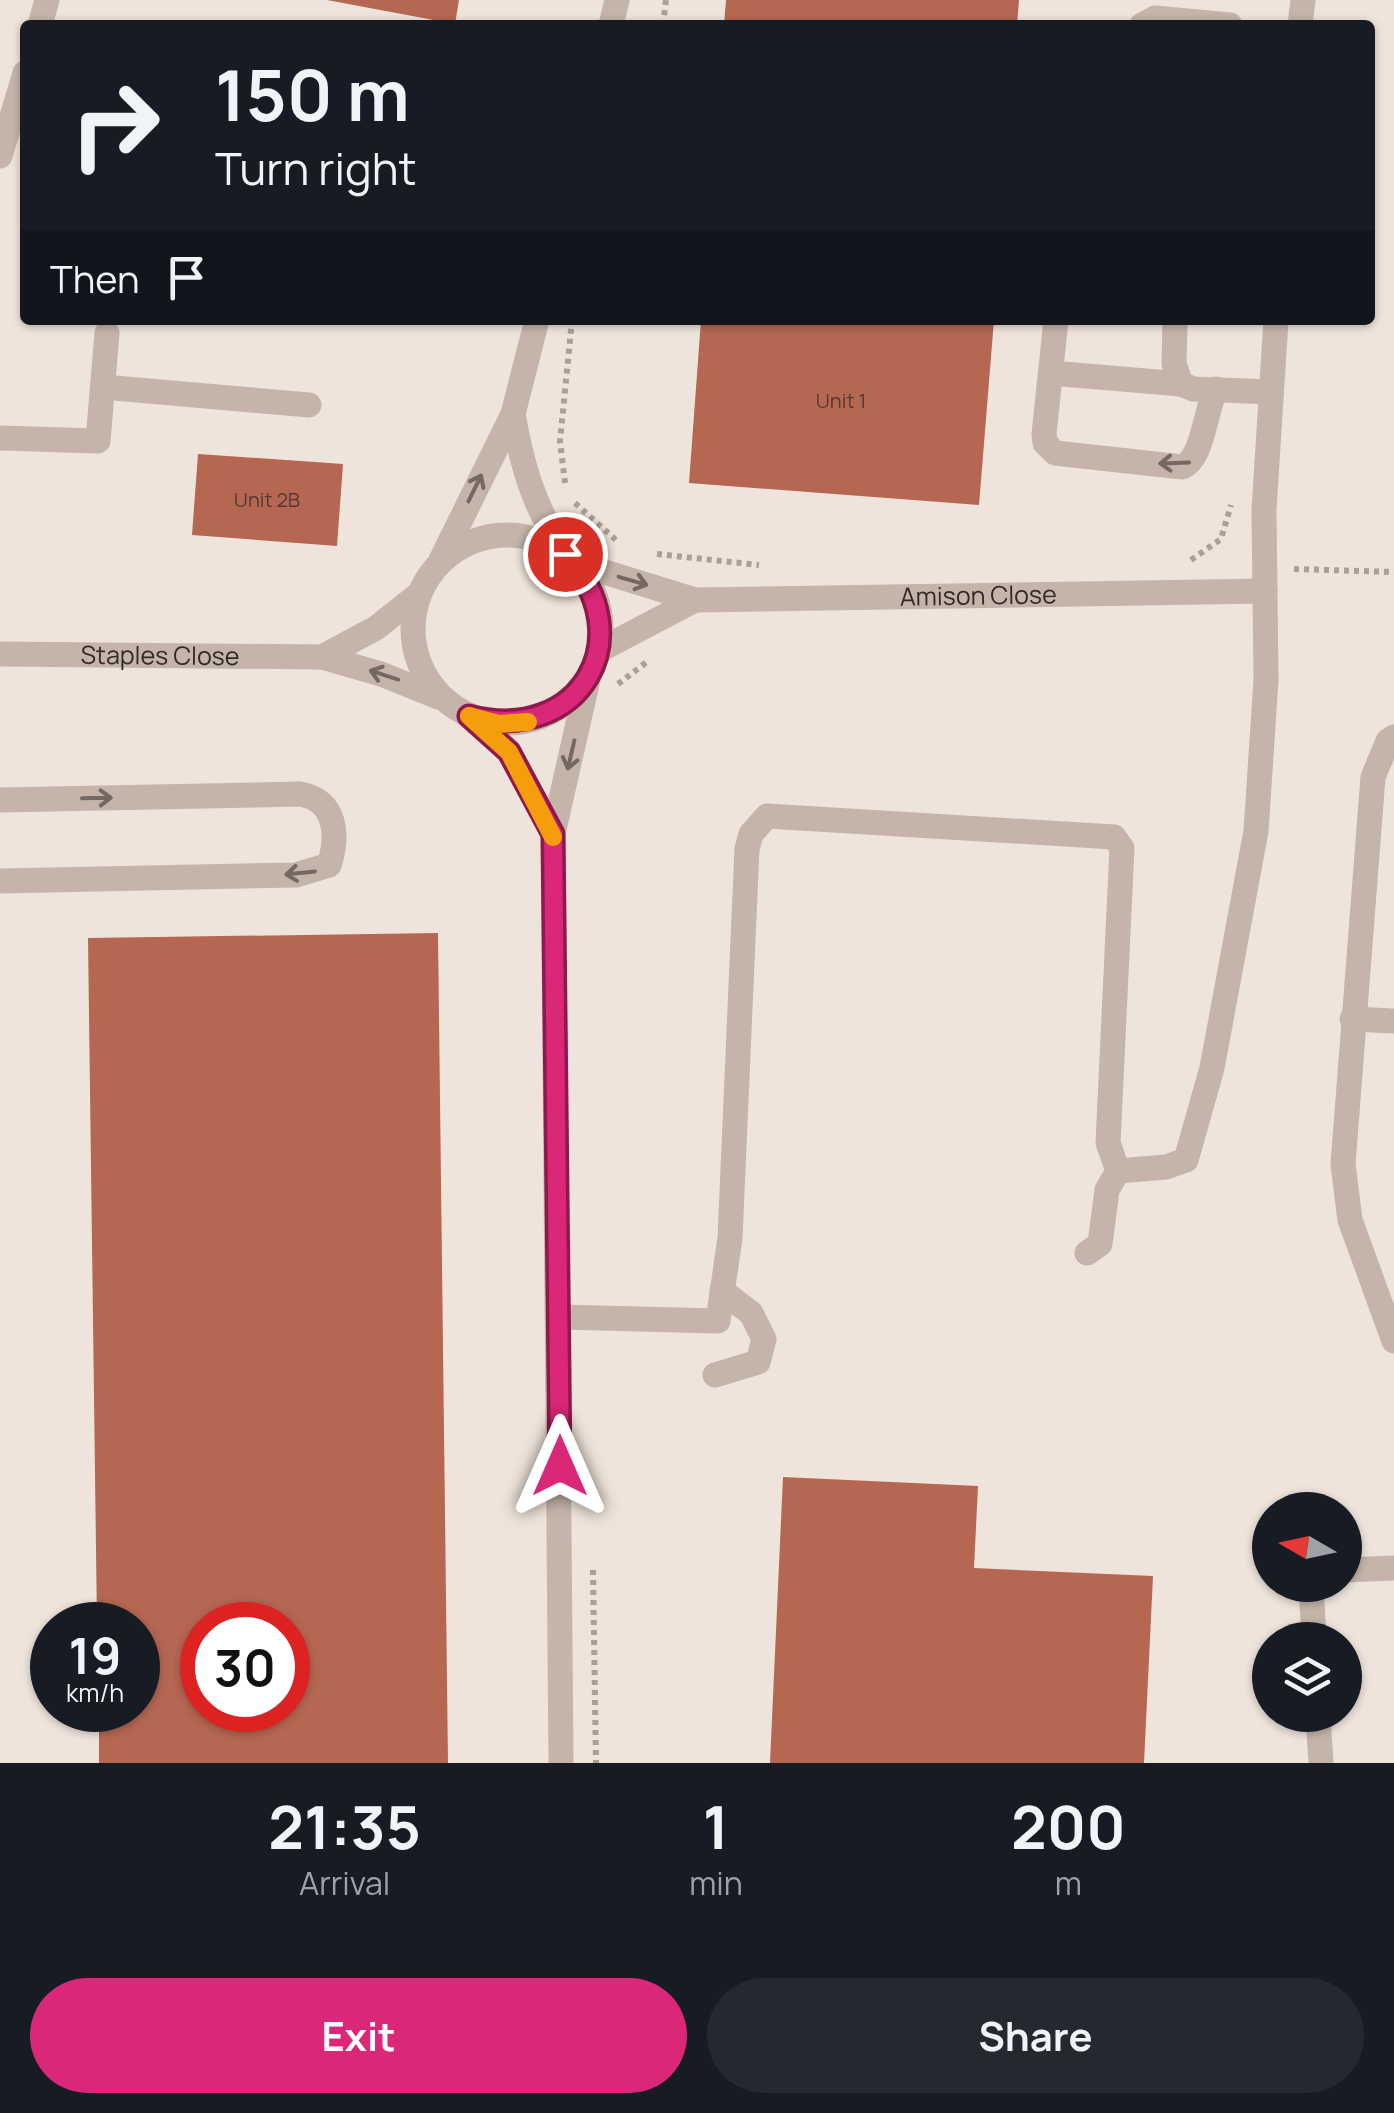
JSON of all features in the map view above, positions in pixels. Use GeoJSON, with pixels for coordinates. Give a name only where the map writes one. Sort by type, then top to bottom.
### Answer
{"type":"FeatureCollection","features":[{"type":"Feature","properties":{"kind":"street"},"geometry":{"type":"LineString","coordinates":[[0,156],[20,90]]}},
{"type":"Feature","properties":{"kind":"street"},"geometry":{"type":"LineString","coordinates":[[440,564],[513,414],[535,325]]}},
{"type":"Feature","properties":{"kind":"street"},"geometry":{"type":"LineString","coordinates":[[1056,325],[1045,444],[1055,453],[1182,466],[1198,454],[1204,414],[1216,389]]}},
{"type":"Feature","properties":{"kind":"street"},"geometry":{"type":"LineString","coordinates":[[1176,325],[1174,364],[1181,384]]}},
{"type":"Feature","properties":{"kind":"street"},"geometry":{"type":"LineString","coordinates":[[1118,1171],[1166,1168],[1186,1160],[1212,1068],[1256,831],[1266,680],[1270,392],[1276,325]]}},
{"type":"Feature","properties":{"kind":"street"},"geometry":{"type":"LineString","coordinates":[[0,438],[98,441],[107,333]]}},
{"type":"Feature","properties":{"kind":"street"},"geometry":{"type":"LineString","coordinates":[[1051,373],[1270,392]]}},
{"type":"Feature","properties":{"kind":"street"},"geometry":{"type":"LineString","coordinates":[[103,388],[309,405]]}},
{"type":"Feature","properties":{"kind":"street"},"geometry":{"type":"LineString","coordinates":[[513,414],[534,504],[569,558],[588,578],[601,612],[594,663],[553,834],[561,1763]]}},
{"type":"Feature","properties":{"kind":"street"},"geometry":{"type":"LineString","coordinates":[[553,834],[509,752],[469,716],[444,700],[425,677],[414,649],[412,622],[419,594],[440,564],[452,551],[477,539],[505,534],[537,539],[569,558]]}},
{"type":"Feature","properties":{"kind":"street","name":"Amison Close"},"geometry":{"type":"LineString","coordinates":[[569,558],[695,600],[1265,591]]}},
{"type":"Feature","properties":{"kind":"street","name":"Staples Close"},"geometry":{"type":"LineString","coordinates":[[322,657],[376,628],[419,594]]}},
{"type":"Feature","properties":{"kind":"street","name":"Amison Close"},"geometry":{"type":"LineString","coordinates":[[594,663],[695,600]]}},
{"type":"Feature","properties":{"kind":"street","name":"Staples Close"},"geometry":{"type":"LineString","coordinates":[[0,654],[322,657],[381,674],[444,700]]}},
{"type":"Feature","properties":{"kind":"street"},"geometry":{"type":"LineString","coordinates":[[469,716],[498,724],[527,722],[555,711],[578,692],[594,663]]}},
{"type":"Feature","properties":{"kind":"street"},"geometry":{"type":"LineString","coordinates":[[1394,737],[1388,741],[1373,776],[1343,1164],[1350,1220],[1394,1341]]}},
{"type":"Feature","properties":{"kind":"street"},"geometry":{"type":"LineString","coordinates":[[0,800],[315,796],[330,812],[334,851],[329,865],[296,875],[0,881]]}},
{"type":"Feature","properties":{"kind":"street"},"geometry":{"type":"LineString","coordinates":[[560,1317],[718,1321],[735,1151],[747,849],[751,834],[767,816],[1114,838],[1122,848],[1108,1143],[1118,1171],[1107,1190],[1100,1244],[1086,1253]]}},
{"type":"Feature","properties":{"kind":"street"},"geometry":{"type":"LineString","coordinates":[[1352,1019],[1394,1022]]}},
{"type":"Feature","properties":{"kind":"street"},"geometry":{"type":"LineString","coordinates":[[715,1375],[758,1362],[764,1338],[752,1313],[722,1290]]}},
{"type":"Feature","properties":{"kind":"street"},"geometry":{"type":"LineString","coordinates":[[1362,1569],[1394,1568]]}},
{"type":"Feature","properties":{"kind":"street"},"geometry":{"type":"LineString","coordinates":[[1319,1732],[1321,1763]]}},
{"type":"Feature","properties":{"kind":"path"},"geometry":{"type":"LineString","coordinates":[[572,325],[560,441],[564,483],[578,509],[611,539],[629,546]]}},
{"type":"Feature","properties":{"kind":"path"},"geometry":{"type":"LineString","coordinates":[[1177,560],[1196,559],[1221,539],[1232,492]]}},
{"type":"Feature","properties":{"kind":"path"},"geometry":{"type":"LineString","coordinates":[[646,552],[736,565],[776,565]]}},
{"type":"Feature","properties":{"kind":"path"},"geometry":{"type":"LineString","coordinates":[[1294,570],[1394,572]]}},
{"type":"Feature","properties":{"kind":"path"},"geometry":{"type":"LineString","coordinates":[[612,702],[618,685],[660,652]]}},
{"type":"Feature","properties":{"kind":"building"},"geometry":{"type":"Polygon","coordinates":[[[327,0],[459,0],[456,20],[434,20],[327,0]]]}},
{"type":"Feature","properties":{"kind":"building"},"geometry":{"type":"Polygon","coordinates":[[[726,0],[1019,0],[1017,20],[724,20],[726,0]]]}},
{"type":"Feature","properties":{"kind":"building"},"geometry":{"type":"Polygon","coordinates":[[[701,325],[994,325],[979,505],[689,483],[701,325]]]}},
{"type":"Feature","properties":{"kind":"building"},"geometry":{"type":"Polygon","coordinates":[[[198,454],[343,464],[337,546],[192,535],[198,454]]]}},
{"type":"Feature","properties":{"kind":"building"},"geometry":{"type":"Polygon","coordinates":[[[438,933],[448,1763],[99,1763],[99,1732],[160,1732],[160,1602],[97,1602],[88,938],[438,933]]]}},
{"type":"Feature","properties":{"kind":"building"},"geometry":{"type":"Polygon","coordinates":[[[783,1477],[978,1486],[974,1568],[1153,1576],[1144,1763],[770,1763],[783,1477]]]}},
{"type":"Feature","properties":{"kind":"slow traffic"},"geometry":{"type":"LineString","coordinates":[[528,722],[498,724],[469,716],[509,752],[524,774],[553,837]]}},
{"type":"Feature","properties":{"kind":"route"},"geometry":{"type":"LineString","coordinates":[[560,1466],[553,834],[509,752],[469,716],[498,724],[527,722],[555,711],[578,692],[594,667],[602,638],[601,612],[588,578],[565,554]]}}]}
